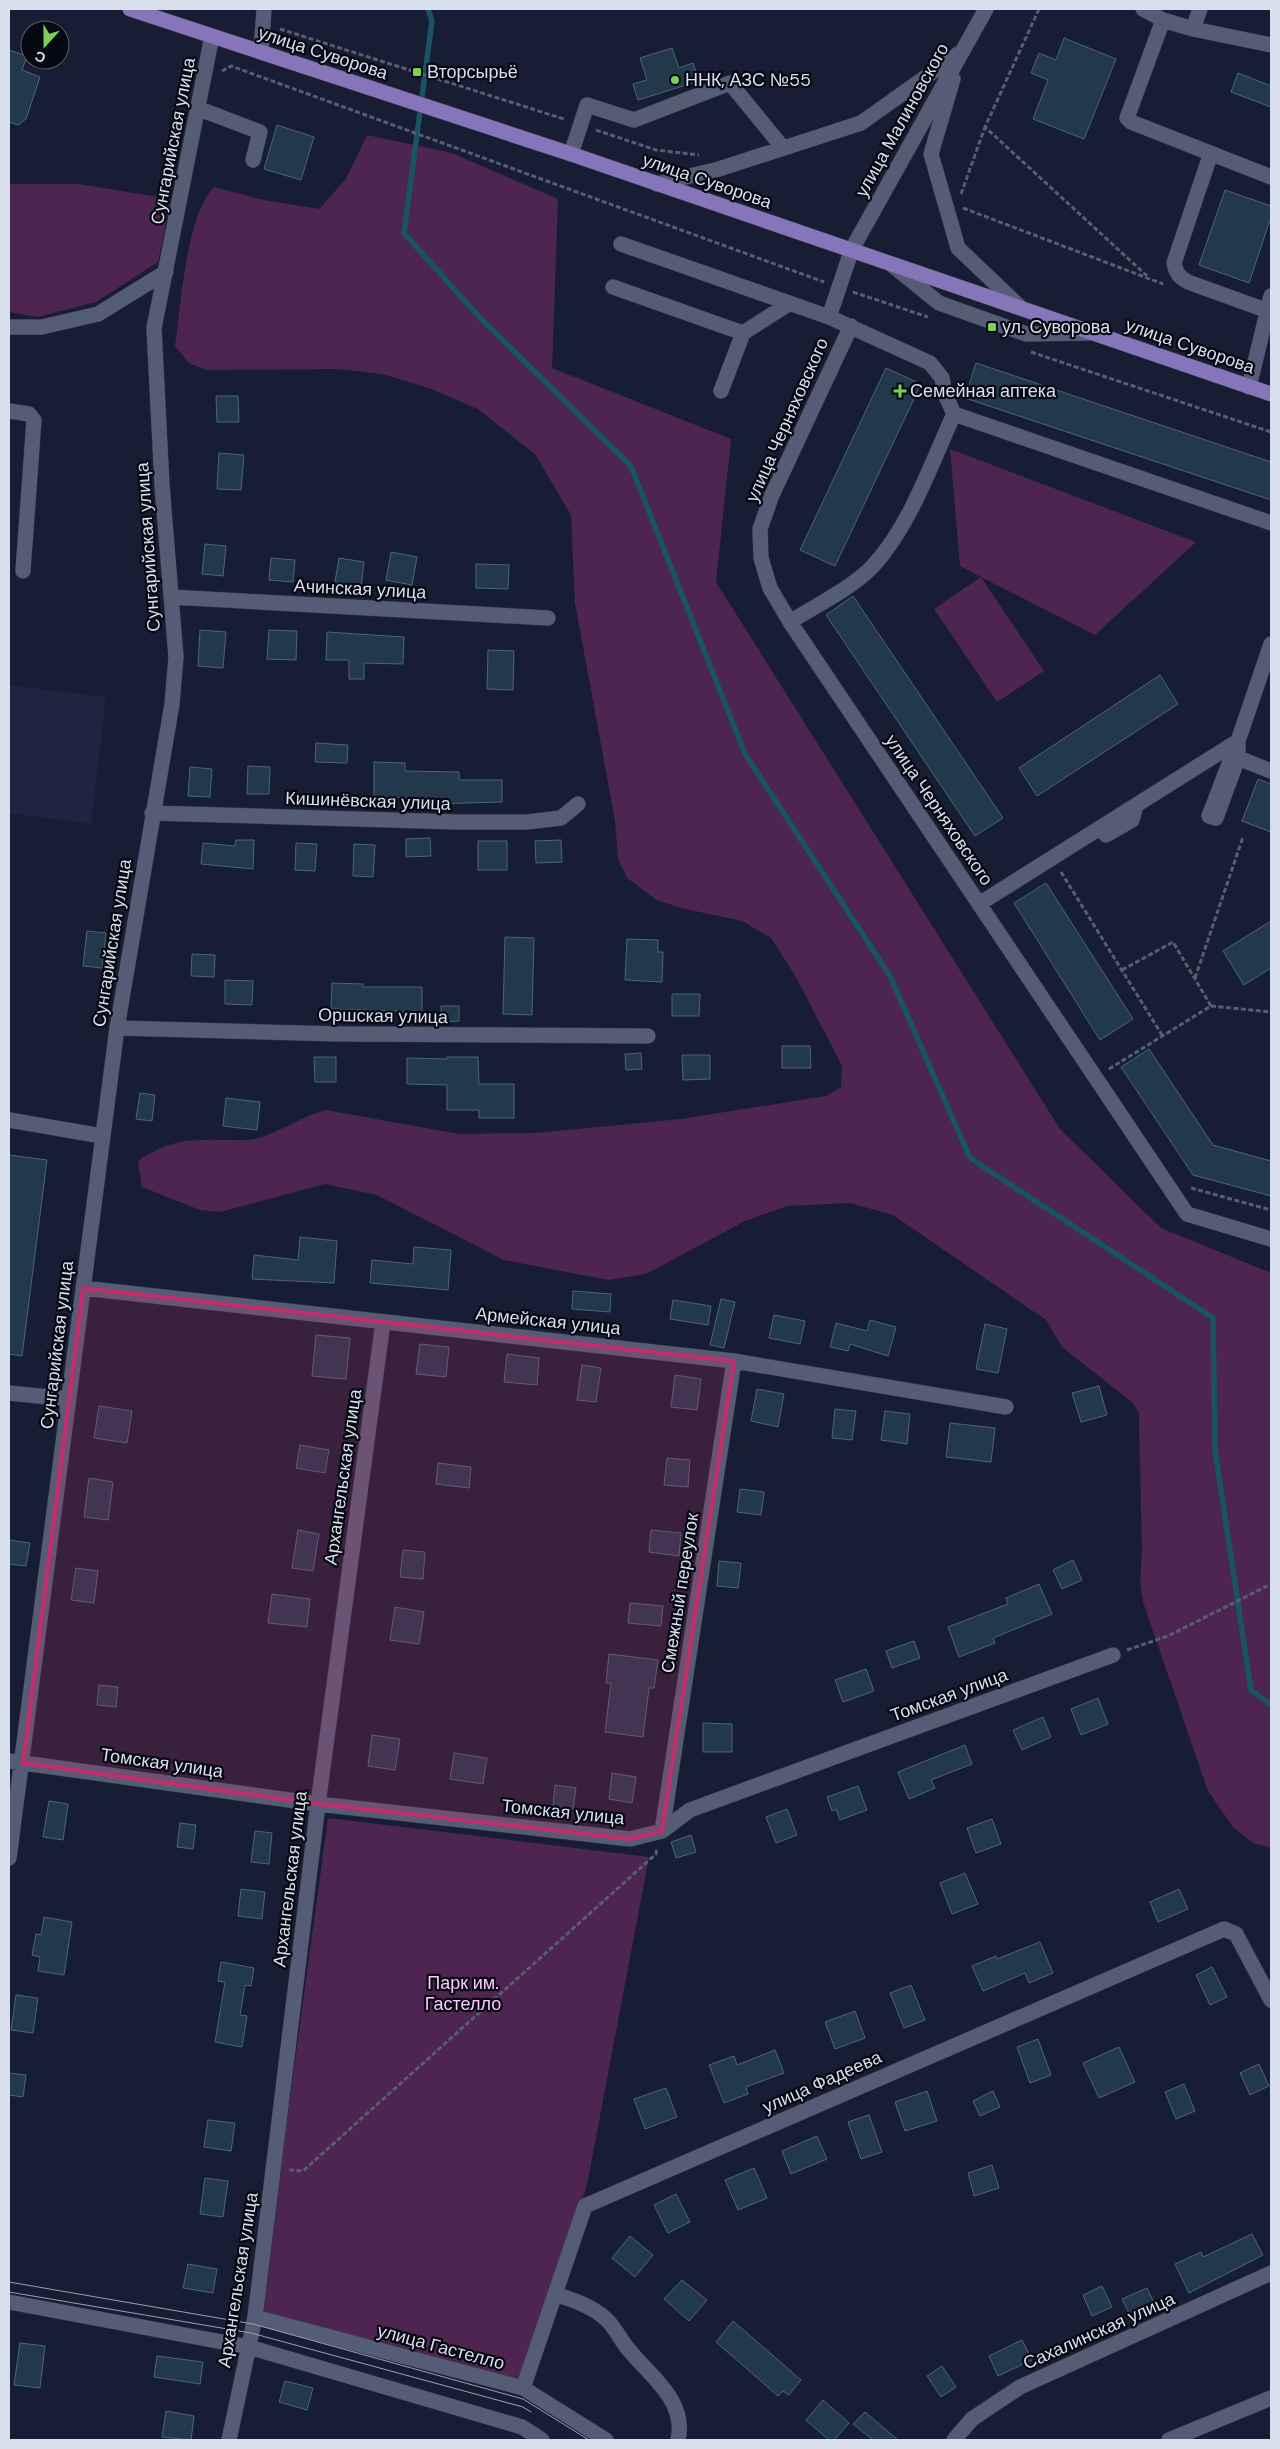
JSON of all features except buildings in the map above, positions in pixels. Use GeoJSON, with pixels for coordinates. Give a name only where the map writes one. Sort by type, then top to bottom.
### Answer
{"type":"FeatureCollection","features":[{"type":"Feature","properties":{"kind":"main road","name":"улица Суворова"},"geometry":{"type":"LineString","coordinates":[[130,9],[571,154],[1271,394]]}},
{"type":"Feature","properties":{"kind":"street","name":"улица Малиновского"},"geometry":{"type":"LineString","coordinates":[[829,317],[852,249],[986,9]]}},
{"type":"Feature","properties":{"kind":"street"},"geometry":{"type":"LineString","coordinates":[[1143,9],[1163,20],[1192,29],[1271,45]]}},
{"type":"Feature","properties":{"kind":"street"},"geometry":{"type":"LineString","coordinates":[[1192,29],[1200,9]]}},
{"type":"Feature","properties":{"kind":"street"},"geometry":{"type":"LineString","coordinates":[[261,52],[264,16]]}},
{"type":"Feature","properties":{"kind":"street"},"geometry":{"type":"LineString","coordinates":[[1163,20],[1128,118],[1131,122],[1271,177]]}},
{"type":"Feature","properties":{"kind":"street","name":"Сунгарийская улица"},"geometry":{"type":"LineString","coordinates":[[9,1858],[16,1762],[69,1400],[117,1028],[172,704],[176,657],[154,328],[212,36]]}},
{"type":"Feature","properties":{"kind":"street"},"geometry":{"type":"LineString","coordinates":[[657,184],[719,169],[861,123],[961,51]]}},
{"type":"Feature","properties":{"kind":"street"},"geometry":{"type":"LineString","coordinates":[[961,51],[931,154],[958,248],[1020,307]]}},
{"type":"Feature","properties":{"kind":"street"},"geometry":{"type":"LineString","coordinates":[[571,154],[588,106],[634,120],[730,83],[783,148]]}},
{"type":"Feature","properties":{"kind":"street"},"geometry":{"type":"LineString","coordinates":[[197,108],[260,132],[252,160]]}},
{"type":"Feature","properties":{"kind":"street"},"geometry":{"type":"LineString","coordinates":[[1211,153],[1174,263],[1176,270],[1180,277],[1188,282],[1268,311]]}},
{"type":"Feature","properties":{"kind":"street"},"geometry":{"type":"LineString","coordinates":[[621,244],[829,317],[930,363],[942,378],[945,394],[954,414],[1271,523]]}},
{"type":"Feature","properties":{"kind":"street"},"geometry":{"type":"LineString","coordinates":[[889,262],[939,303],[1026,334],[1094,333]]}},
{"type":"Feature","properties":{"kind":"street"},"geometry":{"type":"LineString","coordinates":[[9,327],[42,327],[98,314],[166,272]]}},
{"type":"Feature","properties":{"kind":"street"},"geometry":{"type":"LineString","coordinates":[[613,286],[743,333]]}},
{"type":"Feature","properties":{"kind":"street"},"geometry":{"type":"LineString","coordinates":[[1250,387],[1271,296]]}},
{"type":"Feature","properties":{"kind":"street"},"geometry":{"type":"LineString","coordinates":[[721,391],[743,333],[790,303]]}},
{"type":"Feature","properties":{"kind":"street","name":"улица Черняховского"},"geometry":{"type":"LineString","coordinates":[[851,326],[772,494],[760,529],[761,558],[770,588],[790,622],[1187,1214],[1271,1240]]}},
{"type":"Feature","properties":{"kind":"street"},"geometry":{"type":"LineString","coordinates":[[9,411],[28,414],[34,420],[23,571]]}},
{"type":"Feature","properties":{"kind":"street"},"geometry":{"type":"LineString","coordinates":[[790,622],[872,568],[888,548],[901,528],[954,414]]}},
{"type":"Feature","properties":{"kind":"street","name":"Ачинская улица"},"geometry":{"type":"LineString","coordinates":[[171,596],[548,618]]}},
{"type":"Feature","properties":{"kind":"street"},"geometry":{"type":"LineString","coordinates":[[1271,644],[1238,741],[1238,758],[1271,771]]}},
{"type":"Feature","properties":{"kind":"street"},"geometry":{"type":"LineString","coordinates":[[979,904],[1238,741]]}},
{"type":"Feature","properties":{"kind":"street","name":"Кишинёвская улица"},"geometry":{"type":"LineString","coordinates":[[152,813],[527,822],[561,818],[578,804]]}},
{"type":"Feature","properties":{"kind":"street","name":"Оршская улица"},"geometry":{"type":"LineString","coordinates":[[117,1028],[338,1034],[648,1036]]}},
{"type":"Feature","properties":{"kind":"street"},"geometry":{"type":"LineString","coordinates":[[9,1120],[102,1136]]}},
{"type":"Feature","properties":{"kind":"street","name":"Армейская улица"},"geometry":{"type":"LineString","coordinates":[[83,1288],[734,1361],[1006,1407]]}},
{"type":"Feature","properties":{"kind":"street","name":"Архангельская улица"},"geometry":{"type":"LineString","coordinates":[[229,2440],[255,2317],[318,1804],[383,1322]]}},
{"type":"Feature","properties":{"kind":"street","name":"Смежный переулок"},"geometry":{"type":"LineString","coordinates":[[662,1831],[734,1361]]}},
{"type":"Feature","properties":{"kind":"street"},"geometry":{"type":"LineString","coordinates":[[9,1392],[69,1400]]}},
{"type":"Feature","properties":{"kind":"street","name":"Томская улица"},"geometry":{"type":"LineString","coordinates":[[16,1762],[318,1804],[630,1839],[662,1831],[690,1810],[1113,1655]]}},
{"type":"Feature","properties":{"kind":"street","name":"улица Фадеева"},"geometry":{"type":"LineString","coordinates":[[523,2388],[585,2206],[1224,1929],[1236,1934],[1246,1949],[1271,2000]]}},
{"type":"Feature","properties":{"kind":"street","name":"Сахалинская улица"},"geometry":{"type":"LineString","coordinates":[[954,2440],[972,2419],[1020,2387],[1271,2273]]}},
{"type":"Feature","properties":{"kind":"street"},"geometry":{"type":"LineString","coordinates":[[555,2294],[579,2303],[608,2320],[624,2345],[663,2386],[673,2403],[681,2426],[678,2440]]}},
{"type":"Feature","properties":{"kind":"street"},"geometry":{"type":"LineString","coordinates":[[9,2302],[248,2347],[542,2440]]}},
{"type":"Feature","properties":{"kind":"street","name":"улица Гастелло"},"geometry":{"type":"LineString","coordinates":[[255,2317],[523,2388],[606,2440]]}},
{"type":"Feature","properties":{"kind":"street"},"geometry":{"type":"LineString","coordinates":[[1169,2440],[1271,2398]]}},
{"type":"Feature","properties":{"kind":"path"},"geometry":{"type":"LineString","coordinates":[[960,196],[985,126],[1039,9]]}},
{"type":"Feature","properties":{"kind":"path"},"geometry":{"type":"LineString","coordinates":[[264,16],[656,150],[702,155]]}},
{"type":"Feature","properties":{"kind":"path"},"geometry":{"type":"LineString","coordinates":[[217,74],[231,66],[839,288],[932,319]]}},
{"type":"Feature","properties":{"kind":"path"},"geometry":{"type":"LineString","coordinates":[[985,126],[1149,278]]}},
{"type":"Feature","properties":{"kind":"path"},"geometry":{"type":"LineString","coordinates":[[957,205],[1167,285]]}},
{"type":"Feature","properties":{"kind":"path"},"geometry":{"type":"LineString","coordinates":[[1026,350],[1271,432]]}},
{"type":"Feature","properties":{"kind":"path"},"geometry":{"type":"LineString","coordinates":[[1195,978],[1243,837]]}},
{"type":"Feature","properties":{"kind":"path"},"geometry":{"type":"LineString","coordinates":[[1057,866],[1162,1035]]}},
{"type":"Feature","properties":{"kind":"path"},"geometry":{"type":"LineString","coordinates":[[1122,970],[1173,942],[1211,1006]]}},
{"type":"Feature","properties":{"kind":"path"},"geometry":{"type":"LineString","coordinates":[[1108,1070],[1211,1006],[1271,1012]]}},
{"type":"Feature","properties":{"kind":"path"},"geometry":{"type":"LineString","coordinates":[[1102,1062],[1113,1078]]}},
{"type":"Feature","properties":{"kind":"path"},"geometry":{"type":"LineString","coordinates":[[1184,1186],[1271,1210]]}},
{"type":"Feature","properties":{"kind":"path"},"geometry":{"type":"LineString","coordinates":[[1113,1655],[1168,1636],[1271,1584]]}},
{"type":"Feature","properties":{"kind":"path"},"geometry":{"type":"LineString","coordinates":[[273,2168],[303,2171],[656,1854],[662,1831]]}},
{"type":"Feature","properties":{"kind":"highlighted area"},"geometry":{"type":"Polygon","coordinates":[[[83,1288],[734,1361],[662,1831],[630,1839],[318,1804],[23,1763],[83,1288]]]}},
{"type":"Feature","properties":{"kind":"shaded area"},"geometry":{"type":"Polygon","coordinates":[[[9,685],[106,697],[91,824],[9,813],[9,685]]]}},
{"type":"Feature","properties":{"kind":"green space"},"geometry":{"type":"Polygon","coordinates":[[[367,135],[452,153],[558,199],[552,368],[731,439],[716,582],[1060,1129],[1161,1228],[1271,1273],[1271,1848],[1253,1843],[1233,1827],[1208,1791],[1143,1602],[1140,1581],[1142,1551],[1139,1413],[1133,1403],[1063,1348],[1046,1320],[893,1215],[850,1203],[787,1206],[745,1221],[646,1274],[608,1280],[504,1260],[377,1195],[325,1184],[220,1212],[200,1210],[142,1187],[138,1161],[159,1149],[179,1142],[251,1140],[276,1132],[326,1110],[459,1134],[536,1133],[681,1119],[826,1096],[841,1087],[842,1066],[796,977],[771,938],[742,921],[681,908],[657,900],[627,878],[618,859],[615,821],[575,603],[571,515],[535,454],[478,409],[429,388],[382,374],[338,369],[206,370],[189,363],[175,346],[186,262],[191,239],[197,218],[205,200],[214,187],[264,200],[319,209],[346,179],[367,135]]]}},
{"type":"Feature","properties":{"kind":"green space"},"geometry":{"type":"Polygon","coordinates":[[[9,184],[78,184],[171,199],[158,262],[96,302],[38,317],[9,312],[9,184]]]}},
{"type":"Feature","properties":{"kind":"green space"},"geometry":{"type":"Polygon","coordinates":[[[950,449],[1196,542],[1095,635],[960,566],[950,449]]]}},
{"type":"Feature","properties":{"kind":"green space"},"geometry":{"type":"Polygon","coordinates":[[[981,577],[1044,671],[997,702],[934,609],[981,577]]]}},
{"type":"Feature","properties":{"kind":"green space","name":"Парк им. Гастелло"},"geometry":{"type":"Polygon","coordinates":[[[328,1818],[649,1857],[587,2185],[519,2382],[261,2312],[328,1818]]]}},
{"type":"Feature","properties":{"kind":"waterway"},"geometry":{"type":"LineString","coordinates":[[428,9],[432,21],[404,233],[481,319],[631,466],[745,754],[890,976],[970,1158],[1213,1318],[1215,1450],[1251,1690],[1271,1705]]}},
{"type":"Feature","properties":{"kind":"tram line"},"geometry":{"type":"LineString","coordinates":[[9,2282],[253,2324],[523,2399],[589,2440]]}},
{"type":"Feature","properties":{"kind":"tram line"},"geometry":{"type":"LineString","coordinates":[[9,2292],[251,2333],[523,2407],[531,2412]]}},
{"type":"Feature","properties":{"kind":"place","name":"Вторсырьё"},"geometry":{"type":"Point","coordinates":[417,72]}},
{"type":"Feature","properties":{"kind":"place","name":"ННК, АЗС №55"},"geometry":{"type":"Point","coordinates":[675,80]}},
{"type":"Feature","properties":{"kind":"place","name":"ул. Суворова"},"geometry":{"type":"Point","coordinates":[992,327]}},
{"type":"Feature","properties":{"kind":"place","name":"Семейная аптека"},"geometry":{"type":"Point","coordinates":[900,391]}}]}
